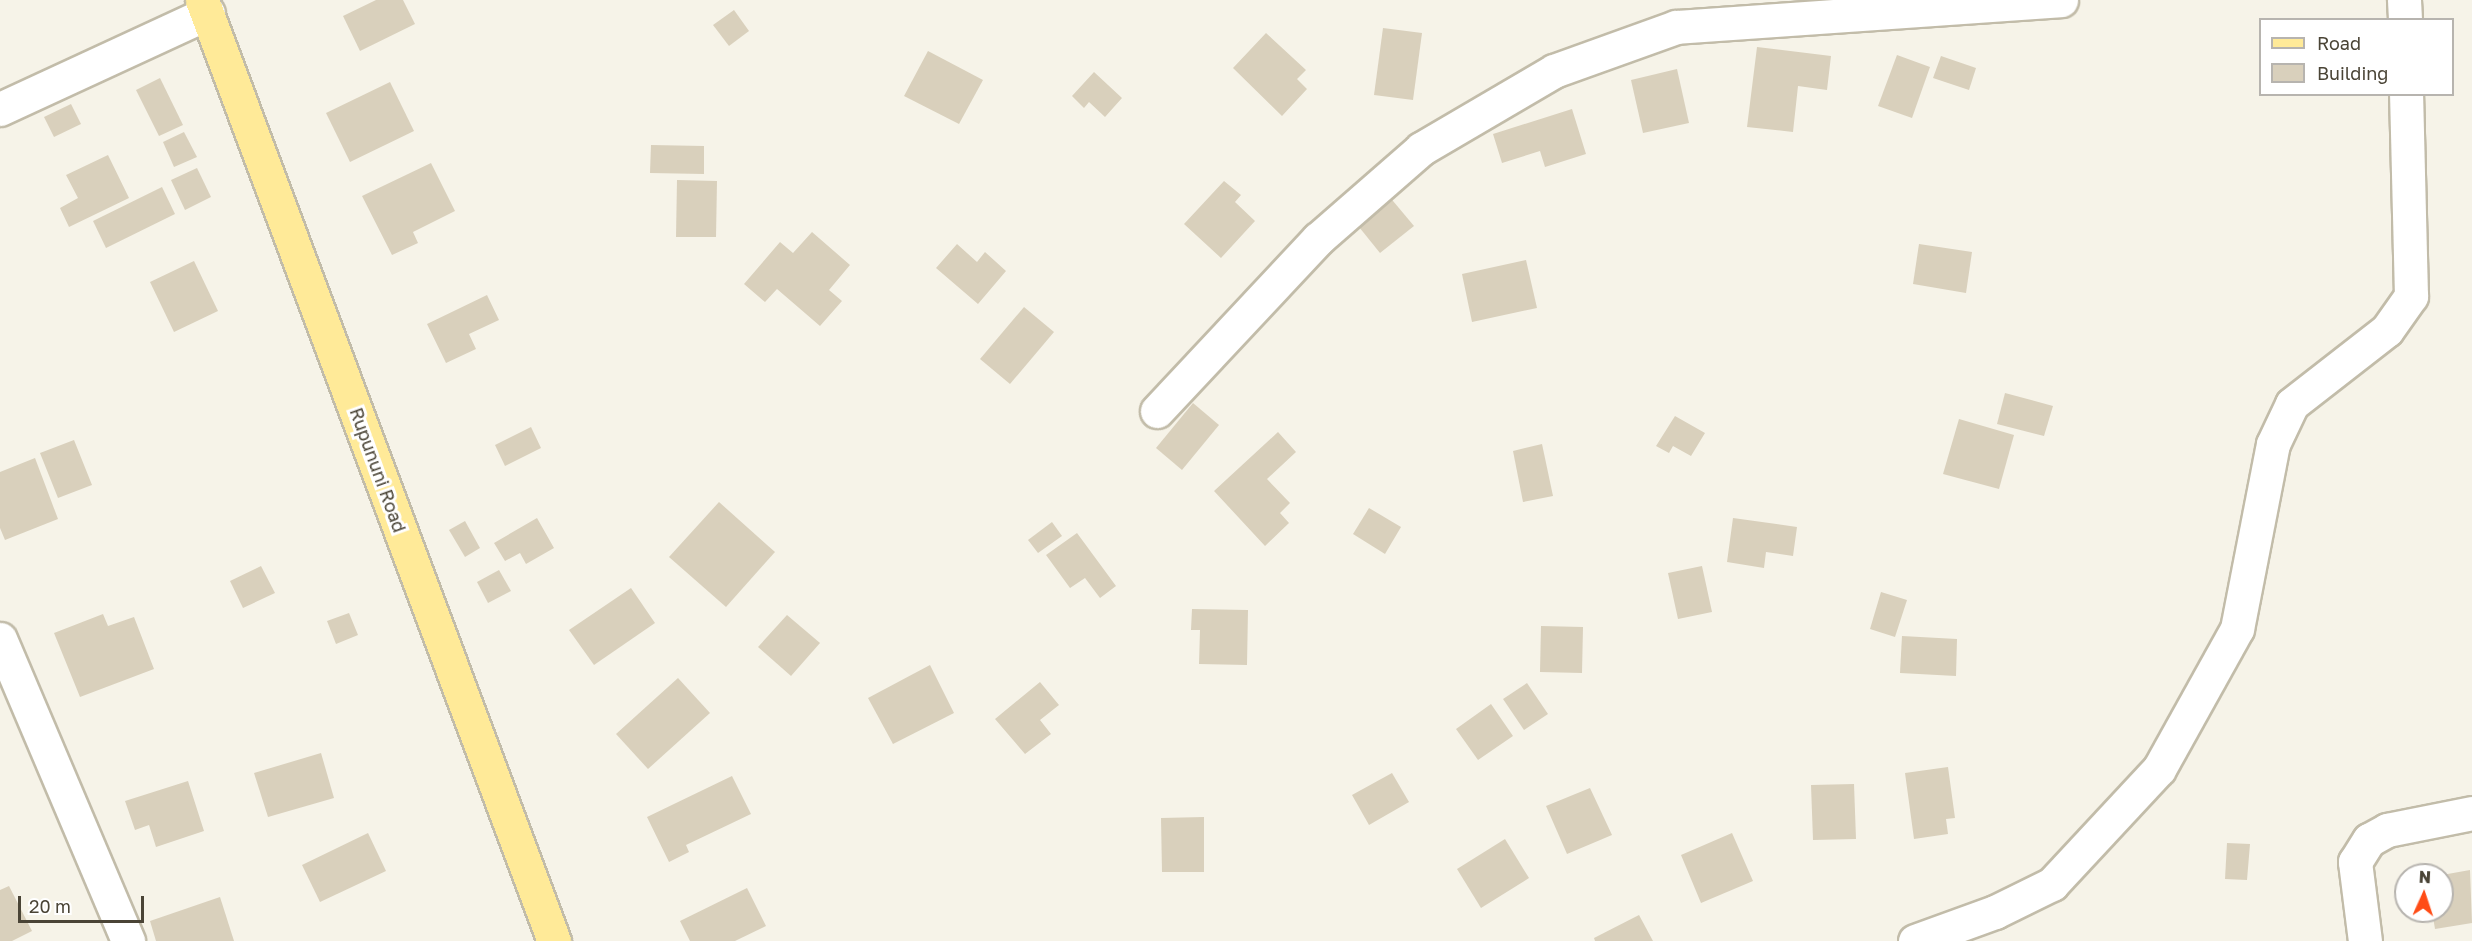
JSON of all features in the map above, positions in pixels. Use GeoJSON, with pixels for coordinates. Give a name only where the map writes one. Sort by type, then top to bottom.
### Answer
{"type":"FeatureCollection","features":[{"type":"Feature","properties":{"kind":"main road","name":"Rupununi Road"},"geometry":{"type":"LineString","coordinates":[[205,7],[554,941]]}},
{"type":"Feature","properties":{"kind":"street"},"geometry":{"type":"LineString","coordinates":[[1158,411],[1318,239],[1421,149],[1554,71],[1676,27],[2061,0]]}},
{"type":"Feature","properties":{"kind":"street"},"geometry":{"type":"LineString","coordinates":[[2404,0],[2405,18]]}},
{"type":"Feature","properties":{"kind":"street"},"geometry":{"type":"LineString","coordinates":[[0,109],[205,7]]}},
{"type":"Feature","properties":{"kind":"street"},"geometry":{"type":"LineString","coordinates":[[1915,941],[1995,912],[2052,884],[2159,769],[2237,629],[2273,444],[2292,404],[2387,330],[2411,296],[2406,96]]}},
{"type":"Feature","properties":{"kind":"street"},"geometry":{"type":"LineString","coordinates":[[0,639],[128,941]]}},
{"type":"Feature","properties":{"kind":"street"},"geometry":{"type":"LineString","coordinates":[[2365,941],[2355,862],[2369,840],[2387,830],[2472,813]]}},
{"type":"Feature","properties":{"kind":"building"},"geometry":{"type":"Polygon","coordinates":[[[376,0],[403,0],[415,24],[360,51],[343,16],[376,0]]]}},
{"type":"Feature","properties":{"kind":"building"},"geometry":{"type":"Polygon","coordinates":[[[734,10],[749,31],[729,46],[713,25],[734,10]]]}},
{"type":"Feature","properties":{"kind":"building"},"geometry":{"type":"Polygon","coordinates":[[[1383,28],[1422,33],[1413,100],[1374,95],[1383,28]]]}},
{"type":"Feature","properties":{"kind":"building"},"geometry":{"type":"Polygon","coordinates":[[[1266,33],[1306,70],[1297,79],[1307,89],[1282,116],[1233,68],[1266,33]]]}},
{"type":"Feature","properties":{"kind":"building"},"geometry":{"type":"Polygon","coordinates":[[[1757,47],[1831,56],[1827,90],[1798,86],[1793,132],[1747,127],[1757,47]]]}},
{"type":"Feature","properties":{"kind":"building"},"geometry":{"type":"Polygon","coordinates":[[[928,51],[983,80],[959,124],[904,96],[928,51]]]}},
{"type":"Feature","properties":{"kind":"building"},"geometry":{"type":"Polygon","coordinates":[[[1897,55],[1930,67],[1912,118],[1878,106],[1897,55]]]}},
{"type":"Feature","properties":{"kind":"building"},"geometry":{"type":"Polygon","coordinates":[[[1941,56],[1976,68],[1969,90],[1933,78],[1941,56]]]}},
{"type":"Feature","properties":{"kind":"building"},"geometry":{"type":"Polygon","coordinates":[[[1677,69],[1689,123],[1643,133],[1631,80],[1677,69]]]}},
{"type":"Feature","properties":{"kind":"building"},"geometry":{"type":"Polygon","coordinates":[[[1094,72],[1122,98],[1105,117],[1089,102],[1084,108],[1072,96],[1094,72]]]}},
{"type":"Feature","properties":{"kind":"building"},"geometry":{"type":"Polygon","coordinates":[[[160,78],[183,125],[159,136],[136,90],[160,78]]]}},
{"type":"Feature","properties":{"kind":"building"},"geometry":{"type":"Polygon","coordinates":[[[390,82],[414,131],[350,162],[326,113],[390,82]]]}},
{"type":"Feature","properties":{"kind":"building"},"geometry":{"type":"Polygon","coordinates":[[[71,104],[81,124],[54,137],[44,117],[71,104]]]}},
{"type":"Feature","properties":{"kind":"building"},"geometry":{"type":"Polygon","coordinates":[[[1572,109],[1586,154],[1545,167],[1540,151],[1502,163],[1493,134],[1572,109]]]}},
{"type":"Feature","properties":{"kind":"building"},"geometry":{"type":"Polygon","coordinates":[[[184,132],[197,157],[174,167],[163,142],[184,132]]]}},
{"type":"Feature","properties":{"kind":"building"},"geometry":{"type":"Polygon","coordinates":[[[651,145],[704,146],[704,174],[650,173],[651,145]]]}},
{"type":"Feature","properties":{"kind":"building"},"geometry":{"type":"Polygon","coordinates":[[[108,155],[129,198],[69,227],[60,208],[78,198],[66,175],[108,155]]]}},
{"type":"Feature","properties":{"kind":"building"},"geometry":{"type":"Polygon","coordinates":[[[431,163],[455,211],[413,232],[418,243],[392,255],[362,196],[431,163]]]}},
{"type":"Feature","properties":{"kind":"building"},"geometry":{"type":"Polygon","coordinates":[[[197,168],[211,197],[185,210],[171,180],[197,168]]]}},
{"type":"Feature","properties":{"kind":"building"},"geometry":{"type":"Polygon","coordinates":[[[677,180],[717,181],[716,237],[676,237],[677,180]]]}},
{"type":"Feature","properties":{"kind":"building"},"geometry":{"type":"Polygon","coordinates":[[[1224,181],[1241,195],[1235,202],[1255,221],[1221,258],[1184,224],[1224,181]]]}},
{"type":"Feature","properties":{"kind":"building"},"geometry":{"type":"Polygon","coordinates":[[[162,187],[175,214],[106,248],[93,221],[162,187]]]}},
{"type":"Feature","properties":{"kind":"building"},"geometry":{"type":"Polygon","coordinates":[[[1388,195],[1414,226],[1380,253],[1355,222],[1388,195]]]}},
{"type":"Feature","properties":{"kind":"building"},"geometry":{"type":"Polygon","coordinates":[[[812,232],[850,265],[829,290],[842,301],[820,326],[777,289],[765,302],[744,284],[780,242],[793,253],[812,232]]]}},
{"type":"Feature","properties":{"kind":"building"},"geometry":{"type":"Polygon","coordinates":[[[957,244],[977,262],[985,252],[1006,271],[978,304],[936,268],[957,244]]]}},
{"type":"Feature","properties":{"kind":"building"},"geometry":{"type":"Polygon","coordinates":[[[1919,244],[1972,252],[1966,293],[1913,284],[1919,244]]]}},
{"type":"Feature","properties":{"kind":"building"},"geometry":{"type":"Polygon","coordinates":[[[1526,260],[1537,308],[1472,322],[1462,274],[1526,260]]]}},
{"type":"Feature","properties":{"kind":"building"},"geometry":{"type":"Polygon","coordinates":[[[194,261],[218,311],[174,332],[150,282],[194,261]]]}},
{"type":"Feature","properties":{"kind":"building"},"geometry":{"type":"Polygon","coordinates":[[[487,295],[499,320],[469,334],[476,349],[446,363],[427,324],[487,295]]]}},
{"type":"Feature","properties":{"kind":"building"},"geometry":{"type":"Polygon","coordinates":[[[1024,307],[1054,332],[1010,384],[980,359],[1024,307]]]}},
{"type":"Feature","properties":{"kind":"building"},"geometry":{"type":"Polygon","coordinates":[[[2005,393],[2053,406],[2044,436],[1997,424],[2005,393]]]}},
{"type":"Feature","properties":{"kind":"building"},"geometry":{"type":"Polygon","coordinates":[[[1193,403],[1219,425],[1182,470],[1156,448],[1193,403]]]}},
{"type":"Feature","properties":{"kind":"building"},"geometry":{"type":"Polygon","coordinates":[[[1675,416],[1705,433],[1691,456],[1673,446],[1669,453],[1656,446],[1675,416]]]}},
{"type":"Feature","properties":{"kind":"building"},"geometry":{"type":"Polygon","coordinates":[[[1959,419],[2014,435],[1999,489],[1943,474],[1959,419]]]}},
{"type":"Feature","properties":{"kind":"building"},"geometry":{"type":"Polygon","coordinates":[[[531,427],[541,448],[505,466],[495,445],[531,427]]]}},
{"type":"Feature","properties":{"kind":"building"},"geometry":{"type":"Polygon","coordinates":[[[1278,432],[1296,452],[1267,479],[1290,503],[1280,513],[1289,523],[1265,546],[1214,491],[1278,432]]]}},
{"type":"Feature","properties":{"kind":"building"},"geometry":{"type":"Polygon","coordinates":[[[74,440],[92,485],[58,498],[40,453],[74,440]]]}},
{"type":"Feature","properties":{"kind":"building"},"geometry":{"type":"Polygon","coordinates":[[[1542,444],[1553,496],[1523,502],[1513,451],[1542,444]]]}},
{"type":"Feature","properties":{"kind":"building"},"geometry":{"type":"Polygon","coordinates":[[[35,458],[58,519],[5,540],[0,528],[0,472],[35,458]]]}},
{"type":"Feature","properties":{"kind":"building"},"geometry":{"type":"Polygon","coordinates":[[[719,502],[775,552],[726,607],[669,557],[719,502]]]}},
{"type":"Feature","properties":{"kind":"building"},"geometry":{"type":"Polygon","coordinates":[[[1369,508],[1401,527],[1385,554],[1353,534],[1369,508]]]}},
{"type":"Feature","properties":{"kind":"building"},"geometry":{"type":"Polygon","coordinates":[[[537,518],[554,548],[526,564],[520,553],[505,561],[494,543],[537,518]]]}},
{"type":"Feature","properties":{"kind":"building"},"geometry":{"type":"Polygon","coordinates":[[[1733,518],[1797,527],[1793,556],[1766,552],[1764,568],[1727,562],[1733,518]]]}},
{"type":"Feature","properties":{"kind":"building"},"geometry":{"type":"Polygon","coordinates":[[[465,521],[480,548],[465,557],[449,530],[465,521]]]}},
{"type":"Feature","properties":{"kind":"building"},"geometry":{"type":"Polygon","coordinates":[[[1052,522],[1062,536],[1038,553],[1028,540],[1052,522]]]}},
{"type":"Feature","properties":{"kind":"building"},"geometry":{"type":"Polygon","coordinates":[[[1077,533],[1116,586],[1100,598],[1085,578],[1070,588],[1046,555],[1077,533]]]}},
{"type":"Feature","properties":{"kind":"building"},"geometry":{"type":"Polygon","coordinates":[[[261,566],[275,593],[243,608],[230,581],[261,566]]]}},
{"type":"Feature","properties":{"kind":"building"},"geometry":{"type":"Polygon","coordinates":[[[1702,566],[1712,612],[1678,619],[1668,573],[1702,566]]]}},
{"type":"Feature","properties":{"kind":"building"},"geometry":{"type":"Polygon","coordinates":[[[499,570],[511,591],[488,603],[477,582],[499,570]]]}},
{"type":"Feature","properties":{"kind":"building"},"geometry":{"type":"Polygon","coordinates":[[[631,588],[655,623],[594,665],[569,630],[631,588]]]}},
{"type":"Feature","properties":{"kind":"building"},"geometry":{"type":"Polygon","coordinates":[[[1881,592],[1907,600],[1895,637],[1870,629],[1881,592]]]}},
{"type":"Feature","properties":{"kind":"building"},"geometry":{"type":"Polygon","coordinates":[[[1192,609],[1248,610],[1247,665],[1199,664],[1200,630],[1191,630],[1192,609]]]}},
{"type":"Feature","properties":{"kind":"building"},"geometry":{"type":"Polygon","coordinates":[[[349,613],[358,635],[336,644],[327,621],[349,613]]]}},
{"type":"Feature","properties":{"kind":"building"},"geometry":{"type":"Polygon","coordinates":[[[103,614],[108,626],[134,617],[154,669],[80,697],[54,633],[103,614]]]}},
{"type":"Feature","properties":{"kind":"building"},"geometry":{"type":"Polygon","coordinates":[[[787,615],[820,643],[791,676],[758,647],[787,615]]]}},
{"type":"Feature","properties":{"kind":"building"},"geometry":{"type":"Polygon","coordinates":[[[1541,626],[1583,627],[1582,673],[1540,672],[1541,626]]]}},
{"type":"Feature","properties":{"kind":"building"},"geometry":{"type":"Polygon","coordinates":[[[1902,636],[1957,639],[1956,676],[1900,673],[1902,636]]]}},
{"type":"Feature","properties":{"kind":"building"},"geometry":{"type":"Polygon","coordinates":[[[930,665],[954,713],[893,744],[868,698],[930,665]]]}},
{"type":"Feature","properties":{"kind":"building"},"geometry":{"type":"Polygon","coordinates":[[[678,678],[710,713],[648,769],[616,734],[678,678]]]}},
{"type":"Feature","properties":{"kind":"building"},"geometry":{"type":"Polygon","coordinates":[[[1040,682],[1059,705],[1040,720],[1051,734],[1025,754],[995,719],[1040,682]]]}},
{"type":"Feature","properties":{"kind":"building"},"geometry":{"type":"Polygon","coordinates":[[[1527,683],[1548,714],[1524,730],[1503,699],[1527,683]]]}},
{"type":"Feature","properties":{"kind":"building"},"geometry":{"type":"Polygon","coordinates":[[[1491,704],[1513,736],[1478,760],[1456,729],[1491,704]]]}},
{"type":"Feature","properties":{"kind":"building"},"geometry":{"type":"Polygon","coordinates":[[[321,753],[334,798],[268,817],[254,773],[321,753]]]}},
{"type":"Feature","properties":{"kind":"building"},"geometry":{"type":"Polygon","coordinates":[[[1948,767],[1955,818],[1946,819],[1948,834],[1914,839],[1905,773],[1948,767]]]}},
{"type":"Feature","properties":{"kind":"building"},"geometry":{"type":"Polygon","coordinates":[[[1392,773],[1409,802],[1369,825],[1352,795],[1392,773]]]}},
{"type":"Feature","properties":{"kind":"building"},"geometry":{"type":"Polygon","coordinates":[[[732,776],[751,814],[686,845],[689,852],[669,862],[647,817],[732,776]]]}},
{"type":"Feature","properties":{"kind":"building"},"geometry":{"type":"Polygon","coordinates":[[[188,781],[204,831],[156,847],[149,825],[135,830],[125,801],[188,781]]]}},
{"type":"Feature","properties":{"kind":"building"},"geometry":{"type":"Polygon","coordinates":[[[1854,784],[1856,839],[1813,840],[1811,785],[1854,784]]]}},
{"type":"Feature","properties":{"kind":"building"},"geometry":{"type":"Polygon","coordinates":[[[1590,788],[1612,835],[1567,854],[1546,806],[1590,788]]]}},
{"type":"Feature","properties":{"kind":"building"},"geometry":{"type":"Polygon","coordinates":[[[1204,817],[1204,872],[1162,872],[1161,818],[1204,817]]]}},
{"type":"Feature","properties":{"kind":"building"},"geometry":{"type":"Polygon","coordinates":[[[368,833],[386,871],[320,902],[302,865],[368,833]]]}},
{"type":"Feature","properties":{"kind":"building"},"geometry":{"type":"Polygon","coordinates":[[[1732,833],[1753,881],[1701,903],[1681,855],[1732,833]]]}},
{"type":"Feature","properties":{"kind":"building"},"geometry":{"type":"Polygon","coordinates":[[[1505,839],[1529,878],[1481,908],[1457,869],[1505,839]]]}},
{"type":"Feature","properties":{"kind":"building"},"geometry":{"type":"Polygon","coordinates":[[[2227,843],[2250,844],[2247,880],[2225,879],[2227,843]]]}},
{"type":"Feature","properties":{"kind":"building"},"geometry":{"type":"Polygon","coordinates":[[[2470,870],[2472,923],[2435,929],[2434,923],[2454,923],[2454,873],[2470,870]]]}},
{"type":"Feature","properties":{"kind":"building"},"geometry":{"type":"Polygon","coordinates":[[[9,886],[32,931],[12,941],[0,941],[0,890],[9,886]]]}},
{"type":"Feature","properties":{"kind":"building"},"geometry":{"type":"Polygon","coordinates":[[[747,888],[766,926],[735,941],[690,941],[680,921],[747,888]]]}},
{"type":"Feature","properties":{"kind":"building"},"geometry":{"type":"Polygon","coordinates":[[[220,897],[234,941],[156,941],[150,921],[220,897]]]}},
{"type":"Feature","properties":{"kind":"building"},"geometry":{"type":"Polygon","coordinates":[[[1639,915],[1653,941],[1595,941],[1594,938],[1639,915]]]}}]}
